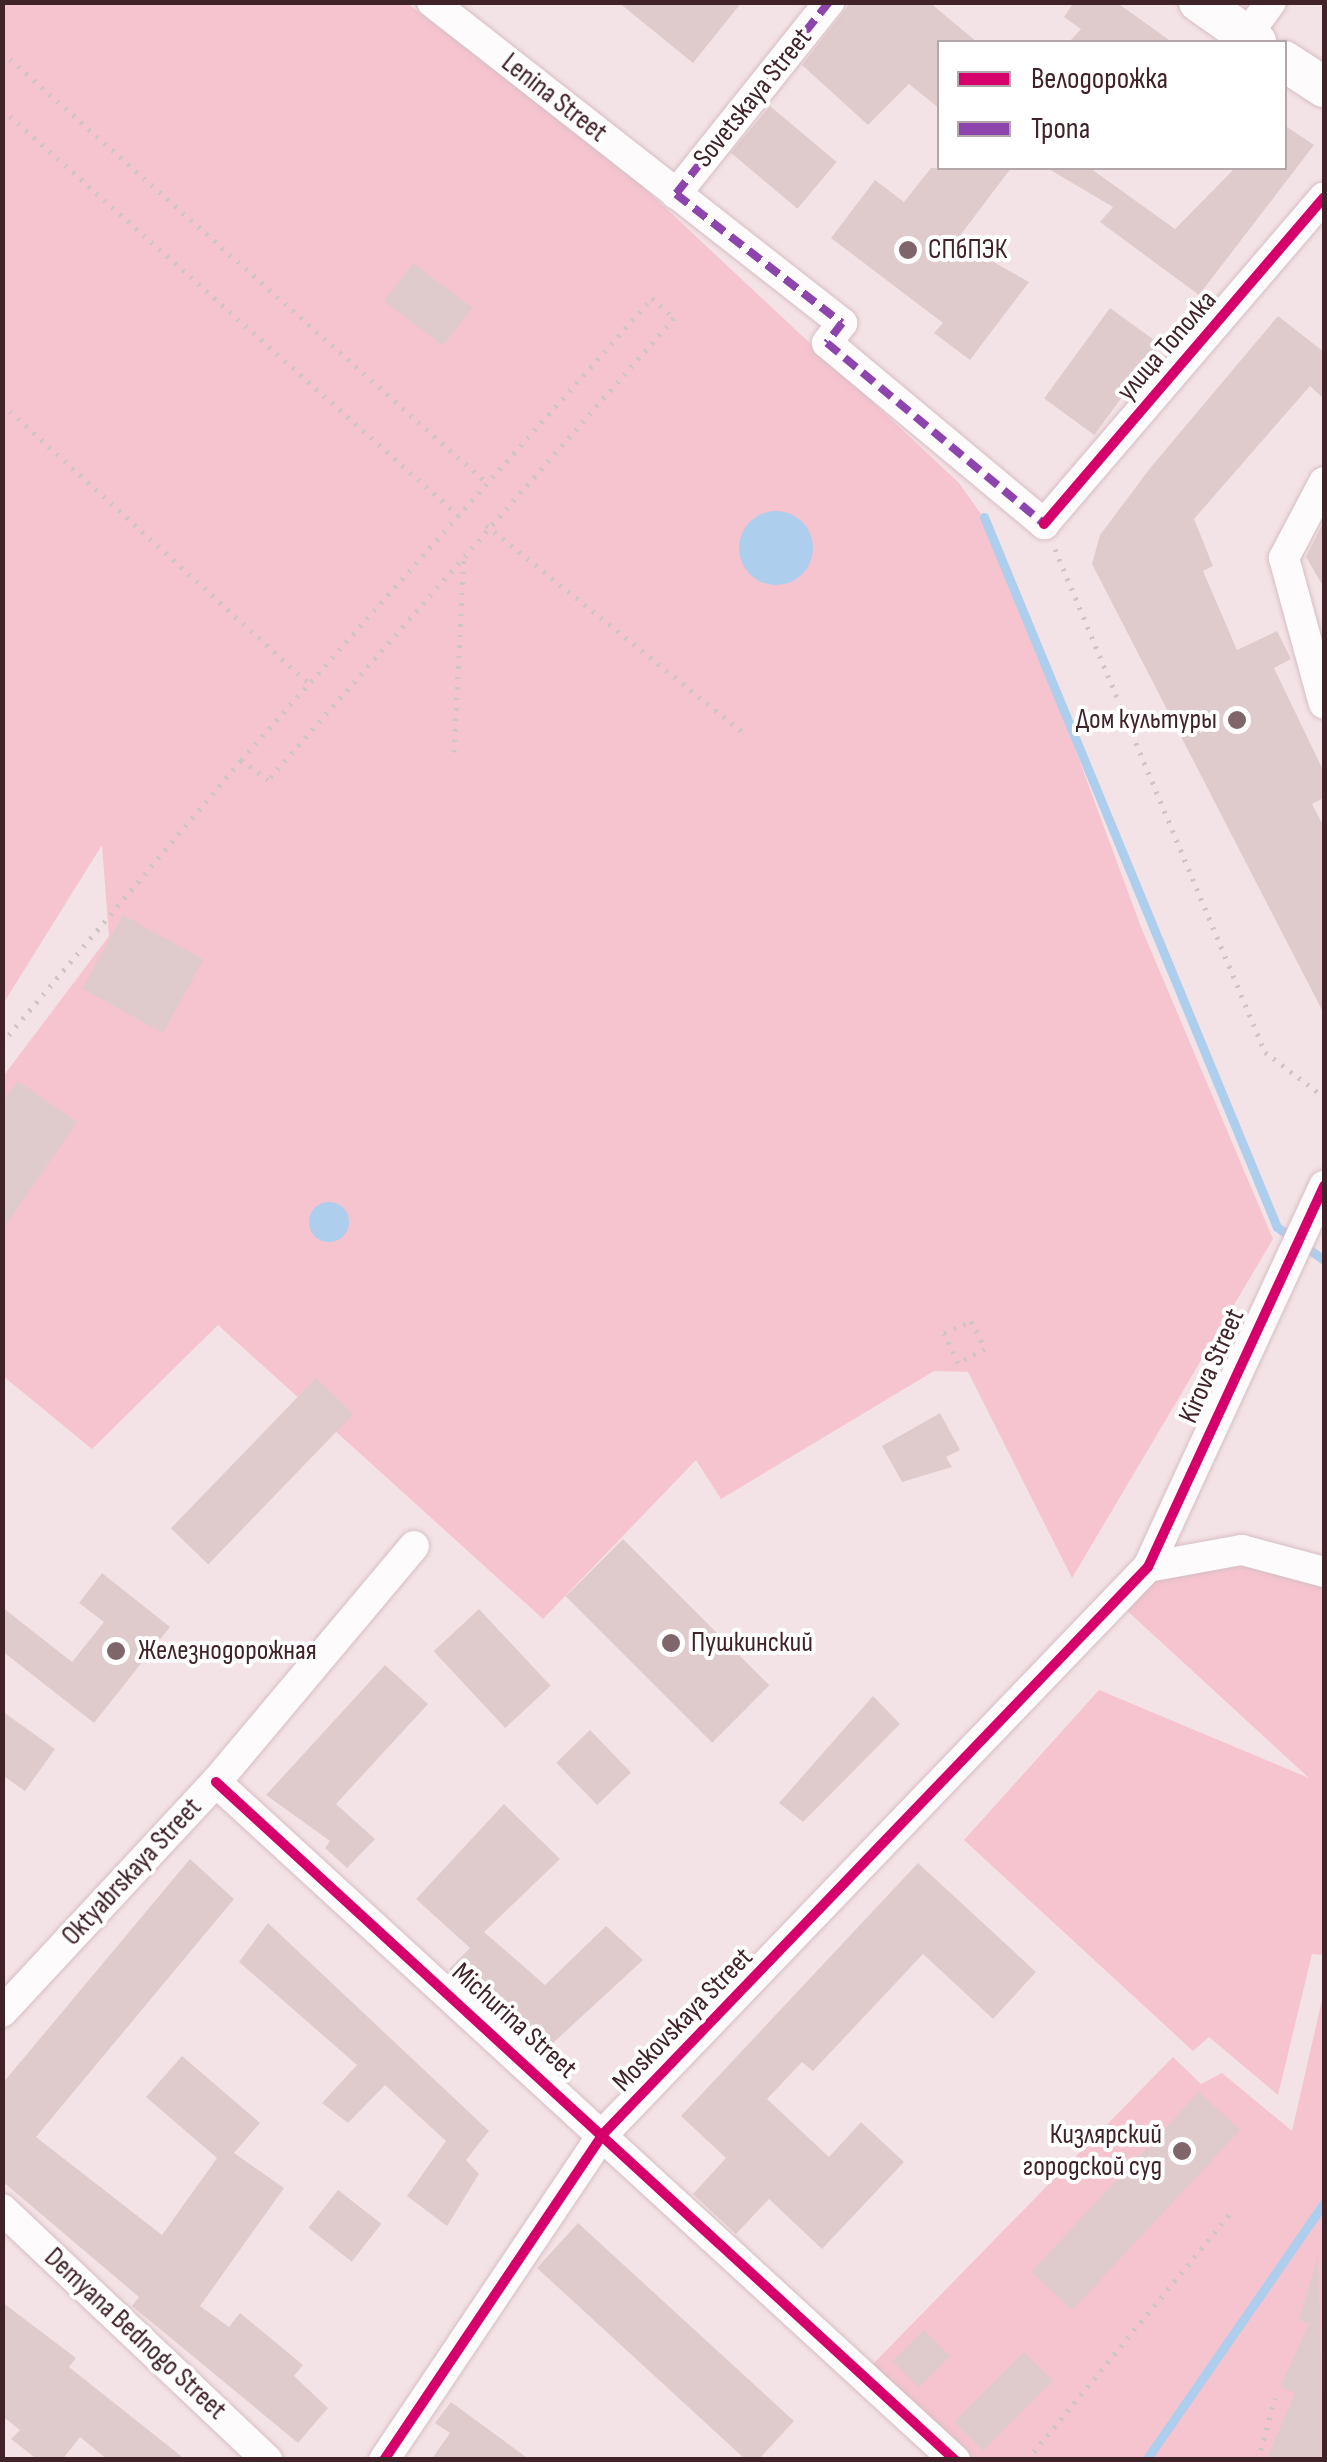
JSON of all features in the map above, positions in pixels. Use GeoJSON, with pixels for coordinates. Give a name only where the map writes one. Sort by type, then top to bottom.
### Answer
{"type":"FeatureCollection","features":[{"type":"Feature","properties":{"kind":"main road"},"geometry":{"type":"LineString","coordinates":[[1199,2],[1251,39]]}},
{"type":"Feature","properties":{"kind":"main road"},"geometry":{"type":"LineString","coordinates":[[1287,63],[1324,87]]}},
{"type":"Feature","properties":{"kind":"street","name":"Lenina Street"},"geometry":{"type":"LineString","coordinates":[[432,2],[842,323],[827,343],[1044,524]]}},
{"type":"Feature","properties":{"kind":"street","name":"Sovetskaya Street"},"geometry":{"type":"LineString","coordinates":[[676,194],[830,2]]}},
{"type":"Feature","properties":{"kind":"street"},"geometry":{"type":"LineString","coordinates":[[1251,39],[1271,2]]}},
{"type":"Feature","properties":{"kind":"street","name":"улица Тополка"},"geometry":{"type":"LineString","coordinates":[[1044,524],[1324,197]]}},
{"type":"Feature","properties":{"kind":"street"},"geometry":{"type":"LineString","coordinates":[[1324,482],[1284,558],[1324,704]]}},
{"type":"Feature","properties":{"kind":"street","name":"Kirova Street"},"geometry":{"type":"LineString","coordinates":[[1148,1566],[1324,1186]]}},
{"type":"Feature","properties":{"kind":"street","name":"Oktyabrskaya Street"},"geometry":{"type":"LineString","coordinates":[[2,2012],[216,1782],[414,1546]]}},
{"type":"Feature","properties":{"kind":"street"},"geometry":{"type":"LineString","coordinates":[[1148,1566],[1242,1550],[1324,1572]]}},
{"type":"Feature","properties":{"kind":"street","name":"Moskovskaya Street"},"geometry":{"type":"LineString","coordinates":[[384,2460],[604,2134],[1148,1566]]}},
{"type":"Feature","properties":{"kind":"street","name":"Michurina Street"},"geometry":{"type":"LineString","coordinates":[[216,1782],[955,2460]]}},
{"type":"Feature","properties":{"kind":"street","name":"Demyana Bednogo Street"},"geometry":{"type":"LineString","coordinates":[[2,2209],[266,2460]]}},
{"type":"Feature","properties":{"kind":"path"},"geometry":{"type":"LineString","coordinates":[[2,52],[486,483]]}},
{"type":"Feature","properties":{"kind":"path"},"geometry":{"type":"LineString","coordinates":[[2,110],[458,515]]}},
{"type":"Feature","properties":{"kind":"path"},"geometry":{"type":"LineString","coordinates":[[2,1043],[241,760],[652,298],[674,318],[464,549],[268,780],[241,760]]}},
{"type":"Feature","properties":{"kind":"path"},"geometry":{"type":"LineString","coordinates":[[2,404],[309,683]]}},
{"type":"Feature","properties":{"kind":"path"},"geometry":{"type":"LineString","coordinates":[[1044,524],[1265,1052],[1324,1097]]}},
{"type":"Feature","properties":{"kind":"path"},"geometry":{"type":"LineString","coordinates":[[486,525],[746,736]]}},
{"type":"Feature","properties":{"kind":"path"},"geometry":{"type":"LineString","coordinates":[[454,752],[464,549]]}},
{"type":"Feature","properties":{"kind":"path"},"geometry":{"type":"LineString","coordinates":[[971,1320],[985,1349],[958,1362],[944,1334],[971,1320]]}},
{"type":"Feature","properties":{"kind":"path"},"geometry":{"type":"LineString","coordinates":[[1028,2460],[1234,2208]]}},
{"type":"Feature","properties":{"kind":"path"},"geometry":{"type":"LineString","coordinates":[[1258,2460],[1275,2398]]}},
{"type":"Feature","properties":{"kind":"shaded area"},"geometry":{"type":"Polygon","coordinates":[[[3,3],[407,3],[623,168],[959,483],[996,535],[1141,927],[1273,1239],[1072,1578],[968,1372],[934,1371],[721,1499],[696,1460],[543,1619],[218,1325],[92,1449],[3,1376],[2,1078],[109,936],[102,845],[3,1004],[3,3]]]}},
{"type":"Feature","properties":{"kind":"shaded area"},"geometry":{"type":"Polygon","coordinates":[[[1239,1555],[1324,1571],[1324,1955],[1312,1954],[1278,2095],[1209,2037],[1193,2051],[964,1840],[1099,1690],[1309,1778],[1122,1606],[1154,1572],[1239,1555]]]}},
{"type":"Feature","properties":{"kind":"shaded area"},"geometry":{"type":"Polygon","coordinates":[[[1324,1991],[1324,2459],[963,2459],[872,2365],[1173,2057],[1201,2084],[1222,2073],[1292,2131],[1324,1991]]]}},
{"type":"Feature","properties":{"kind":"water"},"geometry":{"type":"Polygon","coordinates":[[[776,511],[802,522],[813,548],[802,574],[776,585],[750,574],[739,548],[750,522],[776,511]]]}},
{"type":"Feature","properties":{"kind":"water"},"geometry":{"type":"Polygon","coordinates":[[[329,1202],[343,1208],[349,1222],[343,1236],[329,1242],[315,1236],[309,1222],[315,1208],[329,1202]]]}},
{"type":"Feature","properties":{"kind":"building"},"geometry":{"type":"Polygon","coordinates":[[[618,2],[742,2],[693,63],[618,2]]]}},
{"type":"Feature","properties":{"kind":"building"},"geometry":{"type":"Polygon","coordinates":[[[851,2],[929,2],[975,40],[937,40],[937,107],[909,84],[868,125],[802,65],[851,2]]]}},
{"type":"Feature","properties":{"kind":"building"},"geometry":{"type":"Polygon","coordinates":[[[1074,2],[1116,2],[1169,40],[1071,40],[1081,29],[1064,17],[1074,2]]]}},
{"type":"Feature","properties":{"kind":"building"},"geometry":{"type":"Polygon","coordinates":[[[770,106],[837,162],[797,209],[731,153],[770,106]]]}},
{"type":"Feature","properties":{"kind":"building"},"geometry":{"type":"Polygon","coordinates":[[[1287,127],[1314,145],[1199,295],[1100,222],[1113,207],[1050,170],[1093,170],[1175,229],[1233,170],[1287,170],[1287,127]]]}},
{"type":"Feature","properties":{"kind":"building","name":"СПбПЭК"},"geometry":{"type":"Polygon","coordinates":[[[931,168],[1009,170],[956,241],[1029,282],[970,360],[934,333],[943,323],[831,238],[875,180],[904,202],[931,168]]]}},
{"type":"Feature","properties":{"kind":"building"},"geometry":{"type":"Polygon","coordinates":[[[413,263],[472,308],[443,346],[384,301],[413,263]]]}},
{"type":"Feature","properties":{"kind":"building"},"geometry":{"type":"Polygon","coordinates":[[[1110,308],[1160,344],[1094,435],[1044,399],[1110,308]]]}},
{"type":"Feature","properties":{"kind":"building"},"geometry":{"type":"Polygon","coordinates":[[[1278,316],[1324,352],[1324,399],[1310,386],[1194,519],[1213,566],[1203,571],[1237,650],[1277,631],[1291,659],[1274,668],[1324,772],[1324,798],[1312,804],[1324,827],[1324,1014],[1092,564],[1100,535],[1151,467],[1278,316]]]}},
{"type":"Feature","properties":{"kind":"building"},"geometry":{"type":"Polygon","coordinates":[[[1324,521],[1324,588],[1306,557],[1324,521]]]}},
{"type":"Feature","properties":{"kind":"building"},"geometry":{"type":"Polygon","coordinates":[[[123,915],[203,960],[163,1033],[82,988],[123,915]]]}},
{"type":"Feature","properties":{"kind":"building"},"geometry":{"type":"Polygon","coordinates":[[[18,1081],[77,1122],[2,1231],[2,1103],[18,1081]]]}},
{"type":"Feature","properties":{"kind":"building"},"geometry":{"type":"Polygon","coordinates":[[[316,1378],[353,1414],[208,1564],[171,1528],[316,1378]]]}},
{"type":"Feature","properties":{"kind":"building"},"geometry":{"type":"Polygon","coordinates":[[[940,1413],[960,1450],[946,1457],[952,1467],[902,1482],[882,1446],[940,1413]]]}},
{"type":"Feature","properties":{"kind":"building"},"geometry":{"type":"Polygon","coordinates":[[[623,1539],[769,1685],[712,1743],[566,1596],[623,1539]]]}},
{"type":"Feature","properties":{"kind":"building","name":"Железнодорожная"},"geometry":{"type":"Polygon","coordinates":[[[102,1573],[170,1627],[94,1723],[2,1651],[2,1607],[72,1662],[104,1622],[79,1603],[102,1573]]]}},
{"type":"Feature","properties":{"kind":"building"},"geometry":{"type":"Polygon","coordinates":[[[479,1609],[551,1686],[505,1728],[434,1651],[479,1609]]]}},
{"type":"Feature","properties":{"kind":"building"},"geometry":{"type":"Polygon","coordinates":[[[385,1665],[428,1704],[336,1804],[375,1839],[347,1868],[325,1848],[330,1841],[266,1795],[385,1665]]]}},
{"type":"Feature","properties":{"kind":"building"},"geometry":{"type":"Polygon","coordinates":[[[873,1696],[900,1724],[803,1822],[779,1803],[873,1696]]]}},
{"type":"Feature","properties":{"kind":"building"},"geometry":{"type":"Polygon","coordinates":[[[2,1711],[55,1749],[25,1791],[2,1775],[2,1711]]]}},
{"type":"Feature","properties":{"kind":"building"},"geometry":{"type":"Polygon","coordinates":[[[590,1730],[631,1772],[597,1805],[556,1763],[590,1730]]]}},
{"type":"Feature","properties":{"kind":"building"},"geometry":{"type":"Polygon","coordinates":[[[504,1804],[560,1859],[484,1932],[545,1985],[606,1926],[643,1960],[541,2054],[449,1969],[470,1948],[416,1899],[504,1804]]]}},
{"type":"Feature","properties":{"kind":"building"},"geometry":{"type":"Polygon","coordinates":[[[190,1859],[234,1899],[36,2137],[162,2235],[217,2158],[146,2097],[182,2056],[260,2123],[234,2153],[284,2188],[200,2306],[229,2327],[240,2313],[303,2365],[294,2376],[328,2408],[298,2443],[132,2306],[139,2297],[2,2181],[2,2084],[190,1859]]]}},
{"type":"Feature","properties":{"kind":"building"},"geometry":{"type":"Polygon","coordinates":[[[918,1863],[1036,1972],[993,2019],[923,1954],[813,2071],[802,2062],[767,2099],[829,2157],[861,2122],[904,2162],[822,2249],[769,2199],[736,2234],[693,2194],[726,2158],[681,2116],[918,1863]]]}},
{"type":"Feature","properties":{"kind":"building"},"geometry":{"type":"Polygon","coordinates":[[[268,1923],[489,2131],[466,2160],[479,2174],[447,2226],[407,2196],[446,2141],[385,2085],[348,2123],[322,2103],[357,2065],[239,1962],[268,1923]]]}},
{"type":"Feature","properties":{"kind":"building"},"geometry":{"type":"Polygon","coordinates":[[[1199,2092],[1240,2130],[1072,2310],[1031,2272],[1199,2092]]]}},
{"type":"Feature","properties":{"kind":"building"},"geometry":{"type":"Polygon","coordinates":[[[338,2190],[381,2224],[352,2262],[308,2228],[338,2190]]]}},
{"type":"Feature","properties":{"kind":"building"},"geometry":{"type":"Polygon","coordinates":[[[578,2223],[794,2421],[758,2460],[746,2460],[537,2268],[578,2223]]]}},
{"type":"Feature","properties":{"kind":"building"},"geometry":{"type":"Polygon","coordinates":[[[1318,2256],[1324,2460],[1266,2460],[1295,2393],[1280,2387],[1309,2324],[1299,2320],[1318,2256]]]}},
{"type":"Feature","properties":{"kind":"building"},"geometry":{"type":"Polygon","coordinates":[[[2,2302],[76,2358],[69,2367],[186,2460],[108,2460],[80,2437],[62,2460],[38,2460],[11,2439],[20,2430],[2,2416],[2,2302]]]}},
{"type":"Feature","properties":{"kind":"building"},"geometry":{"type":"Polygon","coordinates":[[[924,2330],[950,2356],[919,2387],[893,2361],[924,2330]]]}},
{"type":"Feature","properties":{"kind":"building"},"geometry":{"type":"Polygon","coordinates":[[[1024,2352],[1053,2381],[983,2451],[954,2422],[1024,2352]]]}},
{"type":"Feature","properties":{"kind":"building"},"geometry":{"type":"Polygon","coordinates":[[[451,2402],[530,2460],[431,2460],[450,2433],[435,2423],[451,2402]]]}},
{"type":"Feature","properties":{"kind":"waterway"},"geometry":{"type":"LineString","coordinates":[[984,517],[1277,1227],[1324,1260]]}},
{"type":"Feature","properties":{"kind":"waterway"},"geometry":{"type":"LineString","coordinates":[[1146,2460],[1324,2203]]}},
{"type":"Feature","properties":{"kind":"marked path"},"geometry":{"type":"LineString","coordinates":[[829,2],[676,194],[842,323],[827,343],[1044,524]]}},
{"type":"Feature","properties":{"kind":"cycle path"},"geometry":{"type":"LineString","coordinates":[[1044,524],[1324,197]]}},
{"type":"Feature","properties":{"kind":"cycle path"},"geometry":{"type":"LineString","coordinates":[[384,2460],[604,2133],[1148,1567],[1324,1186]]}},
{"type":"Feature","properties":{"kind":"cycle path"},"geometry":{"type":"LineString","coordinates":[[216,1782],[955,2460]]}},
{"type":"Feature","properties":{"kind":"place","name":"СПбПЭК"},"geometry":{"type":"Point","coordinates":[908,250]}},
{"type":"Feature","properties":{"kind":"place","name":"Дом культуры"},"geometry":{"type":"Point","coordinates":[1237,720]}},
{"type":"Feature","properties":{"kind":"place","name":"Пушкинский"},"geometry":{"type":"Point","coordinates":[671,1643]}},
{"type":"Feature","properties":{"kind":"place","name":"Железнодорожная"},"geometry":{"type":"Point","coordinates":[116,1651]}},
{"type":"Feature","properties":{"kind":"place","name":"Кизлярский городской суд"},"geometry":{"type":"Point","coordinates":[1182,2151]}}]}
